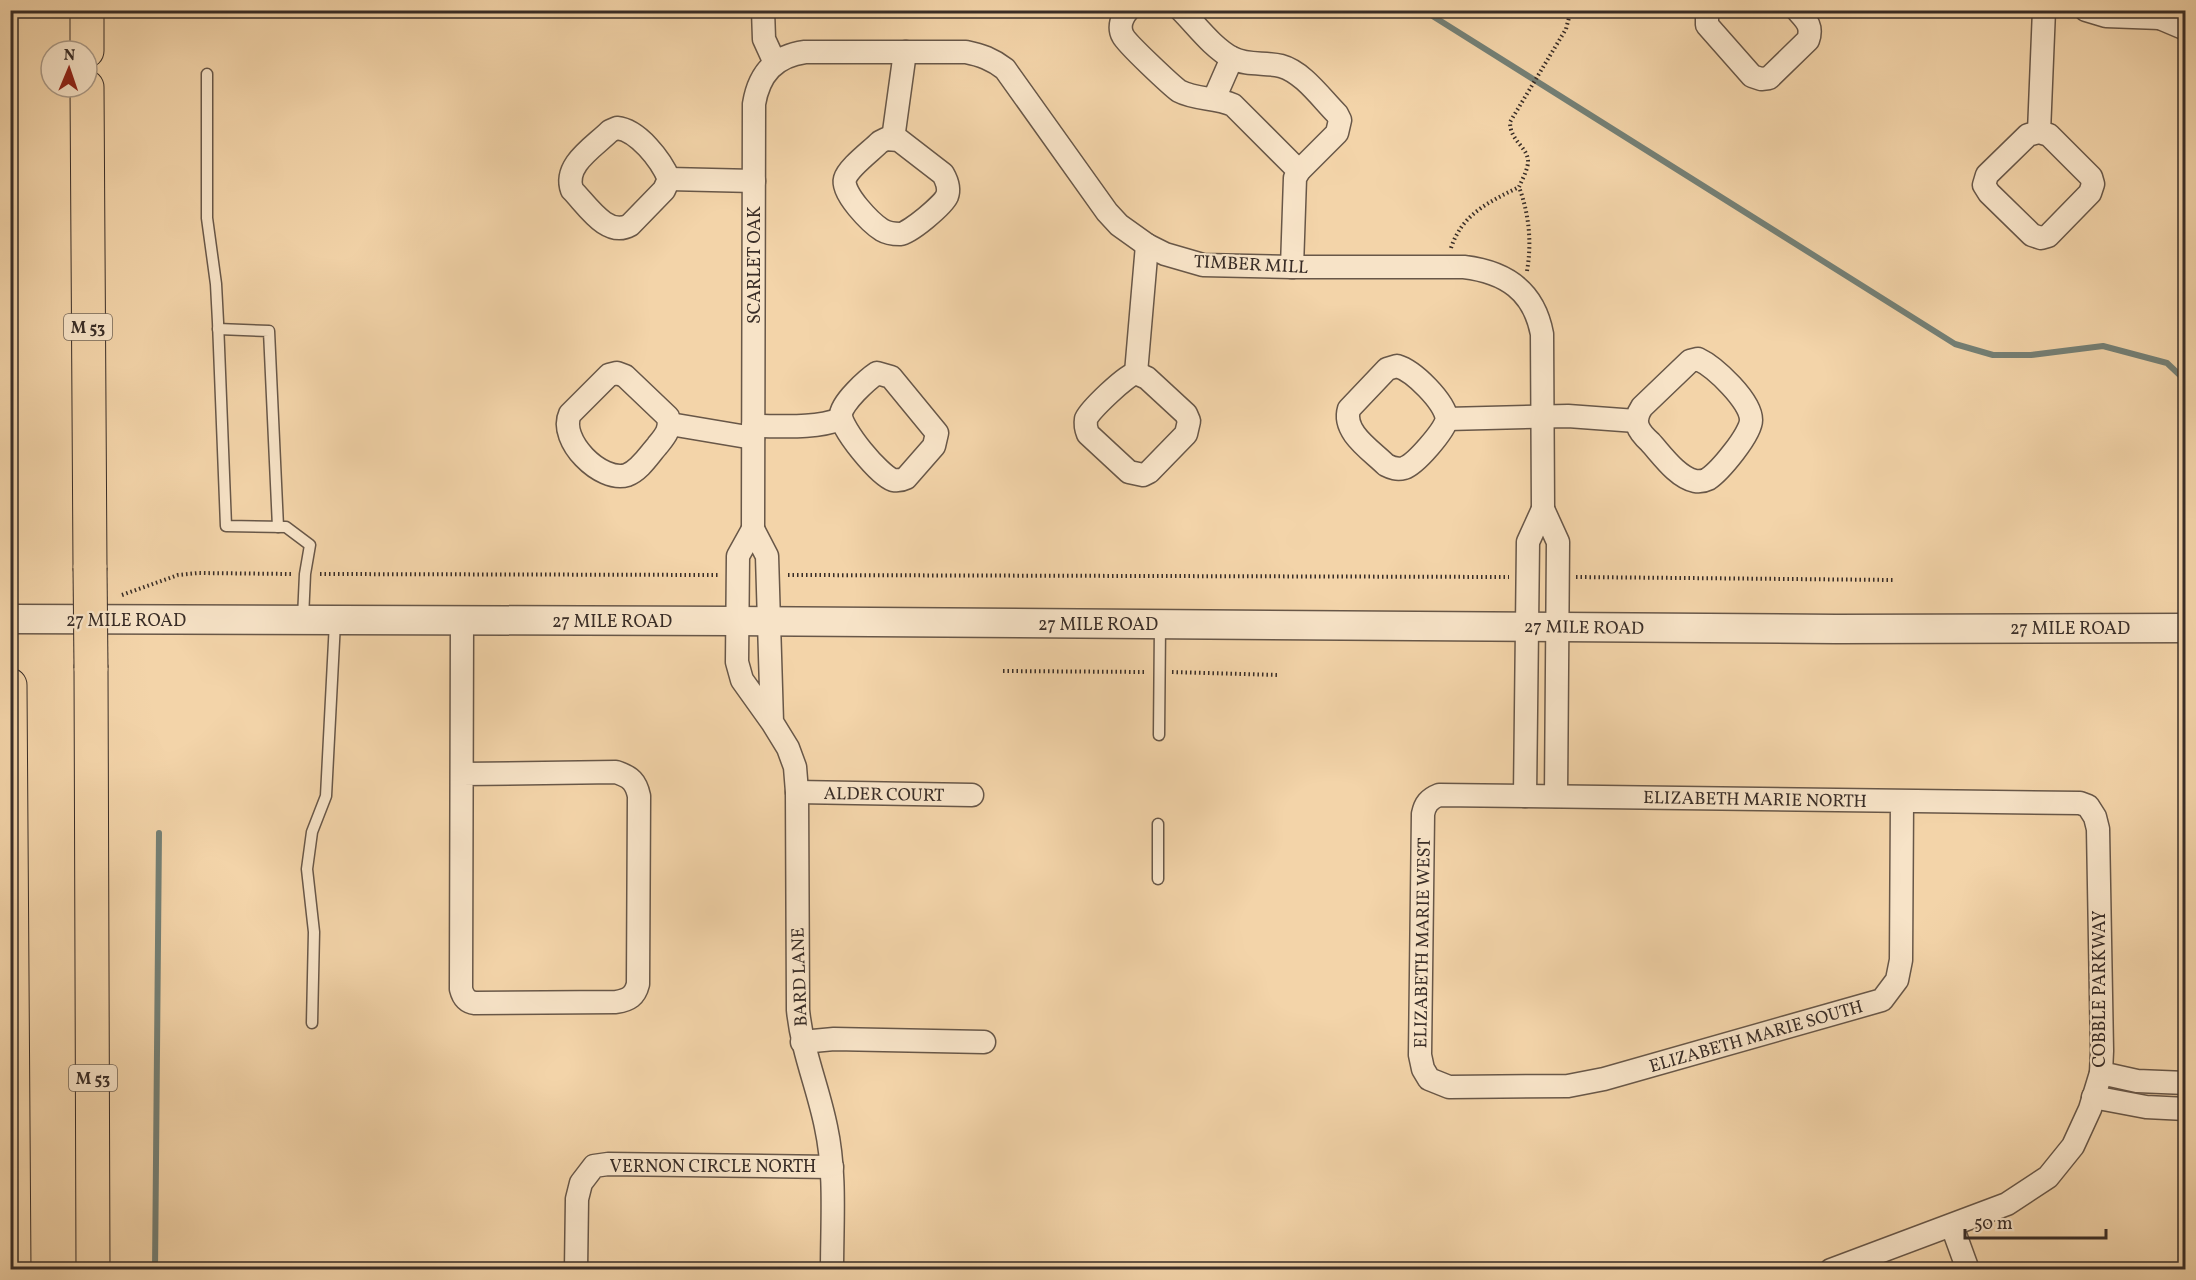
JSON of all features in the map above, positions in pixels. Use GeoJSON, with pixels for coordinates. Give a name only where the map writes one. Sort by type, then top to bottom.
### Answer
{"type":"FeatureCollection","features":[{"type":"Feature","properties":{"kind":"highway"},"geometry":{"type":"LineString","coordinates":[[87,10],[87,39]]}},
{"type":"Feature","properties":{"kind":"highway","name":"M 53"},"geometry":{"type":"LineString","coordinates":[[87,99],[93,1269]]}},
{"type":"Feature","properties":{"kind":"highway"},"geometry":{"type":"LineString","coordinates":[[10,686],[14,1269]]}},
{"type":"Feature","properties":{"kind":"street"},"geometry":{"type":"LineString","coordinates":[[763,10],[765,39],[775,63]]}},
{"type":"Feature","properties":{"kind":"street"},"geometry":{"type":"LineString","coordinates":[[1128,10],[1121,21],[1123,36],[1169,82],[1180,91],[1192,96],[1224,101],[1241,112],[1299,171]]}},
{"type":"Feature","properties":{"kind":"street"},"geometry":{"type":"LineString","coordinates":[[1181,10],[1219,49],[1232,58],[1249,64],[1281,66],[1298,74],[1337,114],[1340,120],[1337,133],[1299,171],[1295,178],[1292,267]]}},
{"type":"Feature","properties":{"kind":"street"},"geometry":{"type":"LineString","coordinates":[[1709,10],[1707,25],[1752,76],[1761,79],[1769,78],[1809,40],[1811,32],[1809,24],[1797,10]]}},
{"type":"Feature","properties":{"kind":"street"},"geometry":{"type":"LineString","coordinates":[[2039,132],[2044,10]]}},
{"type":"Feature","properties":{"kind":"street"},"geometry":{"type":"LineString","coordinates":[[2086,10],[2106,16],[2169,14],[2186,29]]}},
{"type":"Feature","properties":{"kind":"street","name":"TIMBER MILL"},"geometry":{"type":"LineString","coordinates":[[775,63],[792,54],[805,52],[966,52],[994,61],[1005,69],[1107,212],[1119,225],[1147,245],[1165,254],[1203,264],[1481,269],[1497,274],[1522,292],[1539,319],[1542,334],[1543,509],[1558,542],[1556,796]]}},
{"type":"Feature","properties":{"kind":"street"},"geometry":{"type":"LineString","coordinates":[[893,139],[905,52]]}},
{"type":"Feature","properties":{"kind":"street"},"geometry":{"type":"LineString","coordinates":[[1214,99],[1232,58]]}},
{"type":"Feature","properties":{"kind":"street","name":"SCARLET OAK"},"geometry":{"type":"LineString","coordinates":[[770,622],[766,556],[753,529],[754,181],[756,91],[766,71],[775,63]]}},
{"type":"Feature","properties":{"kind":"street"},"geometry":{"type":"LineString","coordinates":[[617,128],[624,129],[638,139],[652,153],[669,179],[664,190],[630,225],[623,229],[614,229],[607,225],[572,190],[569,182],[573,167],[610,131],[617,128]]}},
{"type":"Feature","properties":{"kind":"street"},"geometry":{"type":"LineString","coordinates":[[2039,132],[2049,135],[2091,177],[2093,184],[2090,193],[2048,236],[2040,238],[2032,235],[1989,193],[1984,185],[1987,175],[2028,135],[2039,132]]}},
{"type":"Feature","properties":{"kind":"street"},"geometry":{"type":"LineString","coordinates":[[893,139],[899,140],[943,174],[948,188],[943,202],[909,231],[900,234],[882,230],[852,201],[844,185],[848,173],[880,142],[893,139]]}},
{"type":"Feature","properties":{"kind":"street"},"geometry":{"type":"LineString","coordinates":[[669,179],[754,181]]}},
{"type":"Feature","properties":{"kind":"street"},"geometry":{"type":"LineString","coordinates":[[1136,374],[1147,245]]}},
{"type":"Feature","properties":{"kind":"street"},"geometry":{"type":"LineString","coordinates":[[1698,359],[1706,363],[1743,400],[1749,410],[1751,421],[1744,440],[1710,478],[1702,482],[1683,475],[1641,434],[1636,421],[1637,414],[1642,407],[1690,361],[1698,359]]}},
{"type":"Feature","properties":{"kind":"street"},"geometry":{"type":"LineString","coordinates":[[1397,366],[1407,369],[1442,404],[1447,419],[1440,434],[1409,466],[1393,469],[1386,465],[1350,429],[1347,415],[1349,409],[1387,369],[1397,366]]}},
{"type":"Feature","properties":{"kind":"street"},"geometry":{"type":"LineString","coordinates":[[617,373],[626,376],[668,417],[670,424],[665,437],[636,470],[617,476],[607,474],[597,468],[581,453],[567,428],[570,414],[609,375],[617,373]]}},
{"type":"Feature","properties":{"kind":"street"},"geometry":{"type":"LineString","coordinates":[[878,373],[884,374],[891,377],[934,426],[937,440],[906,478],[900,481],[892,480],[870,460],[844,427],[841,419],[844,406],[871,377],[878,373]]}},
{"type":"Feature","properties":{"kind":"street"},"geometry":{"type":"LineString","coordinates":[[1136,374],[1147,378],[1186,414],[1189,421],[1186,434],[1149,472],[1143,475],[1129,472],[1088,434],[1086,428],[1088,415],[1126,377],[1136,374]]}},
{"type":"Feature","properties":{"kind":"street"},"geometry":{"type":"LineString","coordinates":[[1447,419],[1568,416],[1636,421]]}},
{"type":"Feature","properties":{"kind":"street"},"geometry":{"type":"LineString","coordinates":[[670,424],[753,432],[830,423],[841,419]]}},
{"type":"Feature","properties":{"kind":"street","name":"TIMBER MILL"},"geometry":{"type":"LineString","coordinates":[[1525,796],[1528,542],[1543,509]]}},
{"type":"Feature","properties":{"kind":"street","name":"SCARLET OAK"},"geometry":{"type":"LineString","coordinates":[[736,621],[738,556],[753,529]]}},
{"type":"Feature","properties":{"kind":"street","name":"27 MILE ROAD"},"geometry":{"type":"LineString","coordinates":[[10,619],[736,621],[1836,629],[2186,628]]}},
{"type":"Feature","properties":{"kind":"street"},"geometry":{"type":"LineString","coordinates":[[462,621],[462,774],[463,996],[475,1003],[616,1002],[632,997],[637,991],[638,984],[639,796],[637,785],[629,776],[616,772],[462,774]]}},
{"type":"Feature","properties":{"kind":"street","name":"BARD LANE"},"geometry":{"type":"LineString","coordinates":[[736,621],[737,662],[742,680],[788,748],[795,767],[798,1010],[802,1042],[826,1124],[832,1167],[832,1269]]}},
{"type":"Feature","properties":{"kind":"street","name":"BARD LANE"},"geometry":{"type":"LineString","coordinates":[[770,622],[769,665],[772,722]]}},
{"type":"Feature","properties":{"kind":"street","name":"ALDER COURT"},"geometry":{"type":"LineString","coordinates":[[797,792],[972,795]]}},
{"type":"Feature","properties":{"kind":"street","name":"ELIZABETH MARIE NORTH"},"geometry":{"type":"LineString","coordinates":[[1425,805],[1439,795],[2080,803],[2088,806]]}},
{"type":"Feature","properties":{"kind":"street","name":"ELIZABETH MARIE SOUTH"},"geometry":{"type":"LineString","coordinates":[[1429,1079],[1449,1087],[1577,1084],[1604,1079],[1882,1000],[1897,980],[1902,960],[1902,801]]}},
{"type":"Feature","properties":{"kind":"street","name":"ELIZABETH MARIE WEST"},"geometry":{"type":"LineString","coordinates":[[1425,805],[1423,814],[1420,1055],[1423,1069],[1429,1079]]}},
{"type":"Feature","properties":{"kind":"street","name":"COBBLE PARKWAY"},"geometry":{"type":"LineString","coordinates":[[1831,1269],[2007,1204],[2048,1177],[2073,1146],[2101,1073],[2098,829],[2095,817],[2088,806]]}},
{"type":"Feature","properties":{"kind":"street"},"geometry":{"type":"LineString","coordinates":[[802,1042],[834,1039],[984,1042]]}},
{"type":"Feature","properties":{"kind":"street"},"geometry":{"type":"LineString","coordinates":[[2101,1073],[2137,1081],[2186,1083]]}},
{"type":"Feature","properties":{"kind":"street"},"geometry":{"type":"LineString","coordinates":[[2093,1098],[2146,1107],[2186,1109]]}},
{"type":"Feature","properties":{"kind":"street","name":"VERNON CIRCLE NORTH"},"geometry":{"type":"LineString","coordinates":[[576,1269],[577,1199],[581,1183],[594,1167],[608,1164],[832,1167]]}},
{"type":"Feature","properties":{"kind":"street"},"geometry":{"type":"LineString","coordinates":[[1952,1226],[1968,1269]]}},
{"type":"Feature","properties":{"kind":"lane"},"geometry":{"type":"LineString","coordinates":[[207,74],[207,218],[216,284],[226,526],[286,527],[310,544],[305,574],[303,621]]}},
{"type":"Feature","properties":{"kind":"lane"},"geometry":{"type":"LineString","coordinates":[[218,329],[269,331],[278,527]]}},
{"type":"Feature","properties":{"kind":"lane"},"geometry":{"type":"LineString","coordinates":[[312,1023],[314,932],[307,869],[312,832],[326,796],[335,621]]}},
{"type":"Feature","properties":{"kind":"lane"},"geometry":{"type":"LineString","coordinates":[[1160,735],[1161,624]]}},
{"type":"Feature","properties":{"kind":"lane"},"geometry":{"type":"LineString","coordinates":[[1158,824],[1158,879]]}},
{"type":"Feature","properties":{"kind":"path"},"geometry":{"type":"LineString","coordinates":[[1446,267],[1454,239],[1461,225],[1485,204],[1519,187],[1528,164],[1527,156],[1510,132],[1510,122],[1566,28],[1571,10]]}},
{"type":"Feature","properties":{"kind":"path"},"geometry":{"type":"LineString","coordinates":[[1519,187],[1526,205],[1530,241],[1528,268],[1522,292]]}},
{"type":"Feature","properties":{"kind":"path"},"geometry":{"type":"LineString","coordinates":[[198,573],[726,574]]}},
{"type":"Feature","properties":{"kind":"path"},"geometry":{"type":"LineString","coordinates":[[777,575],[1517,577]]}},
{"type":"Feature","properties":{"kind":"path"},"geometry":{"type":"LineString","coordinates":[[1568,579],[1894,580]]}},
{"type":"Feature","properties":{"kind":"path"},"geometry":{"type":"LineString","coordinates":[[1003,671],[1129,672]]}},
{"type":"Feature","properties":{"kind":"path"},"geometry":{"type":"LineString","coordinates":[[1189,673],[1279,675]]}},
{"type":"Feature","properties":{"kind":"waterway"},"geometry":{"type":"LineString","coordinates":[[1423,10],[1955,344],[1993,355],[2031,355],[2103,346],[2167,363],[2186,381]]}},
{"type":"Feature","properties":{"kind":"waterway"},"geometry":{"type":"LineString","coordinates":[[155,1270],[159,833]]}}]}
